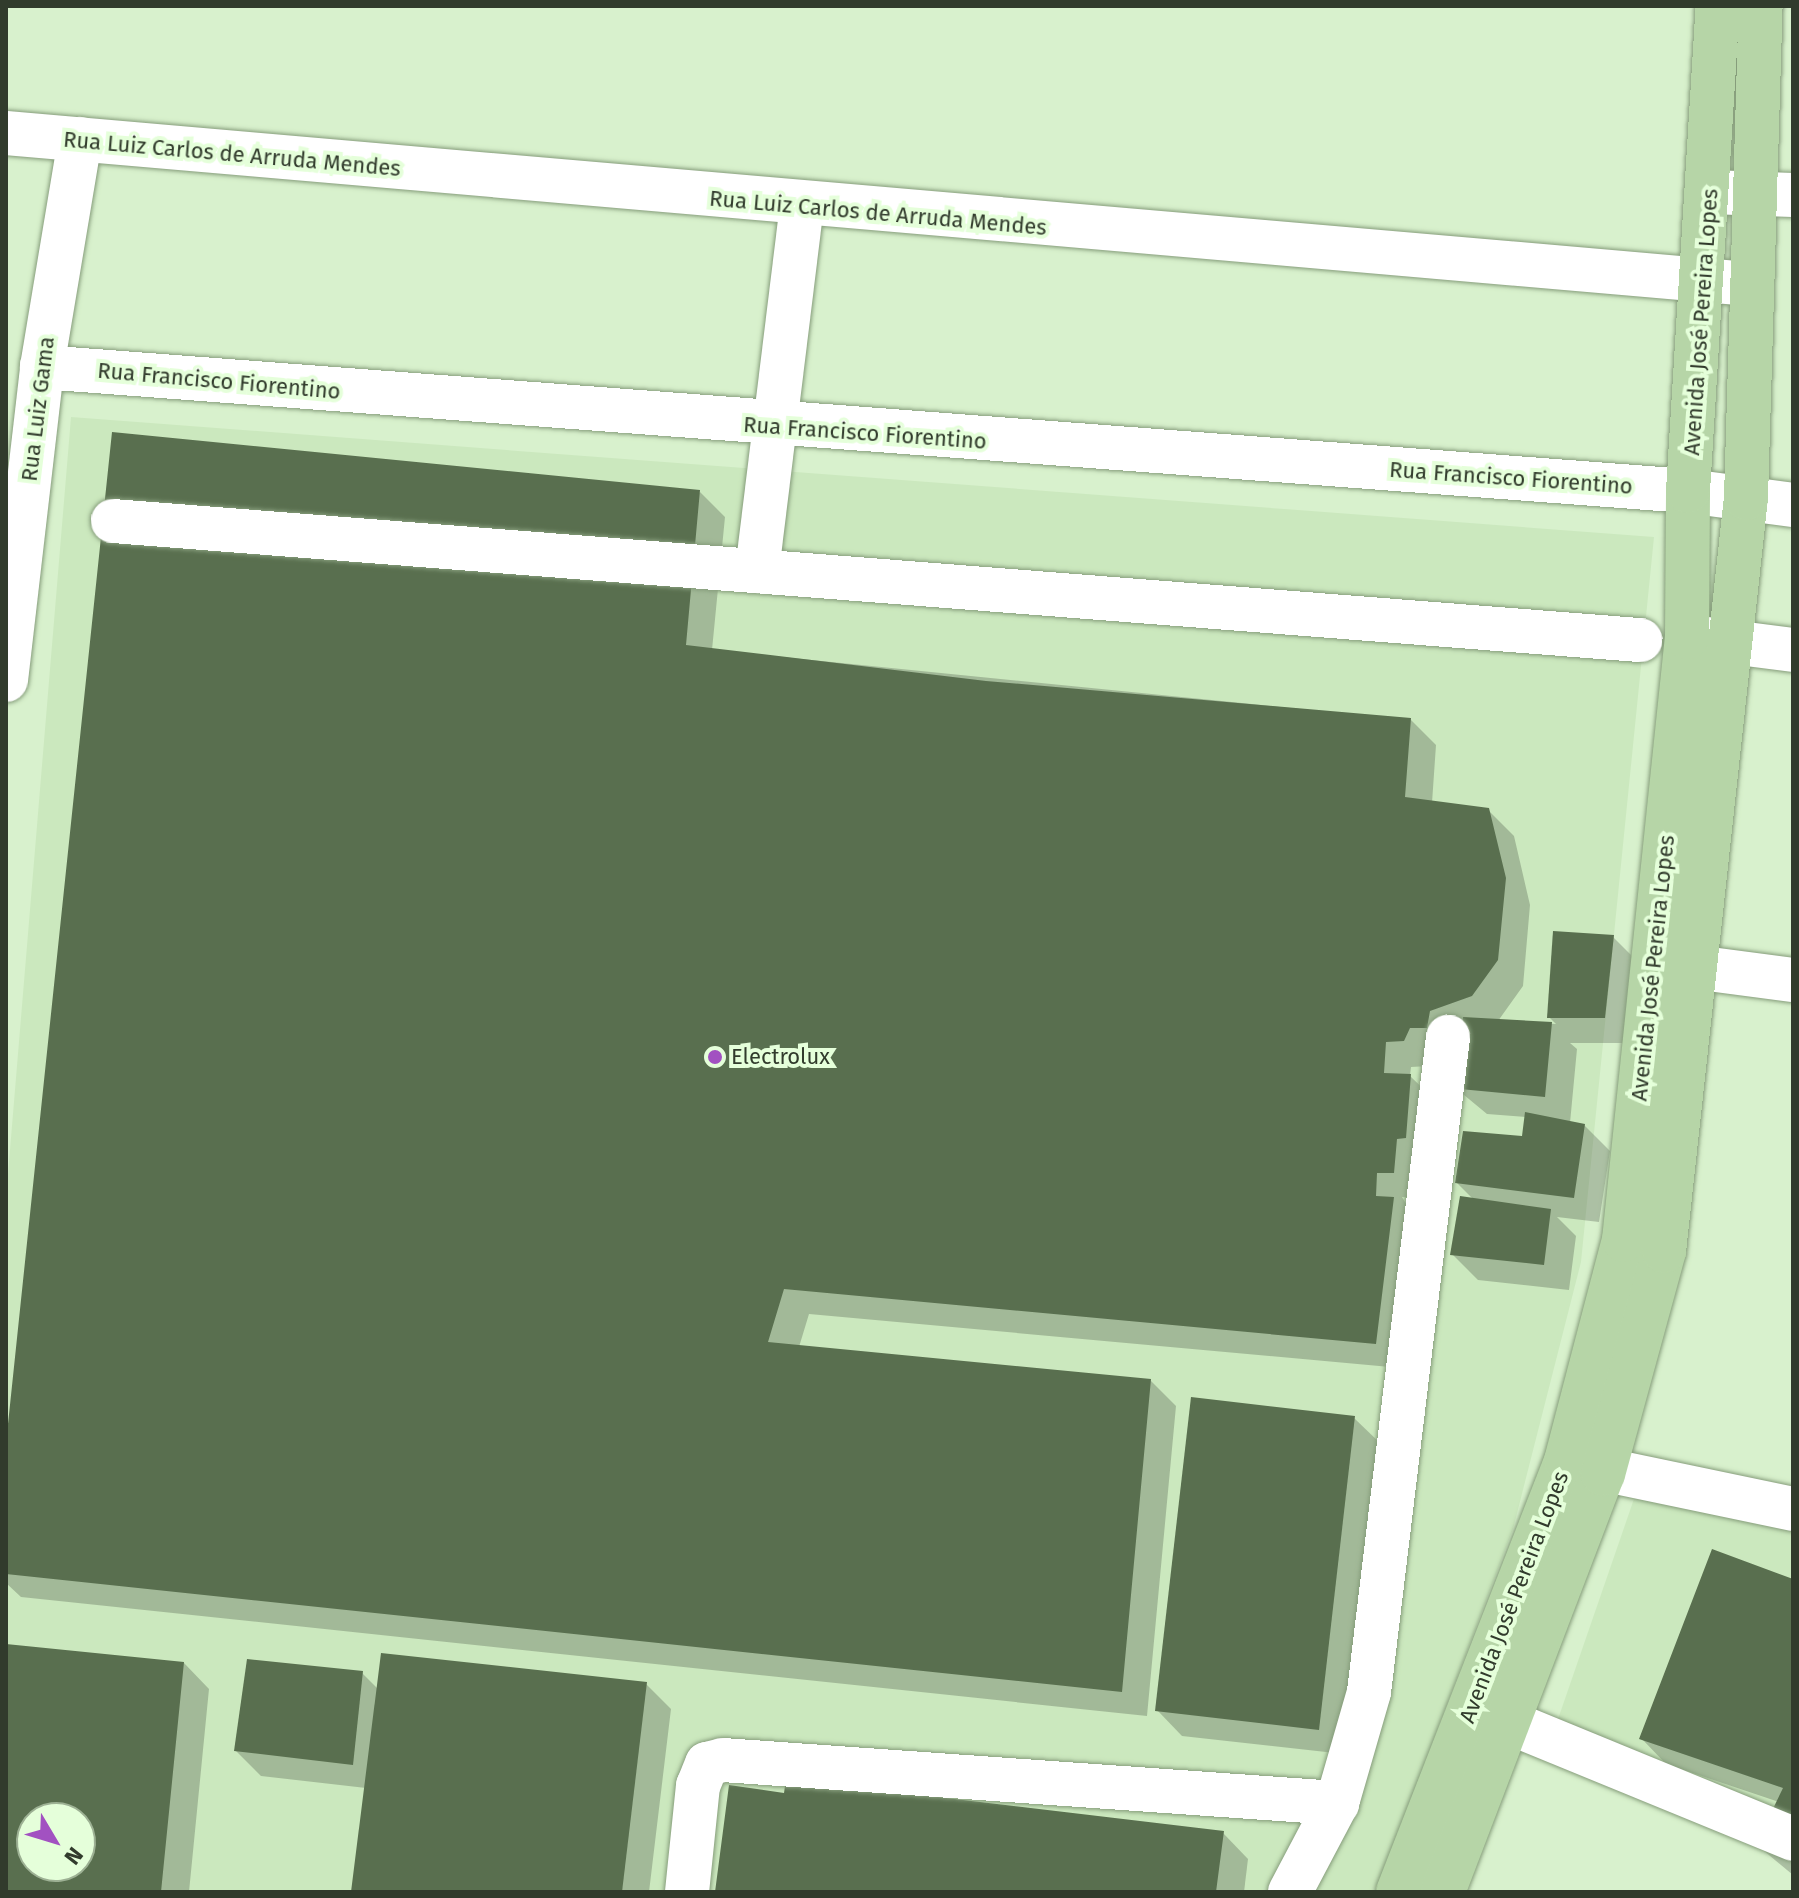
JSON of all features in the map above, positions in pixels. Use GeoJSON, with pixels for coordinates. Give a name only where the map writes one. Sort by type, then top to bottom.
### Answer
{"type":"FeatureCollection","features":[{"type":"Feature","properties":{"kind":"main road","name":"Avenida José Pereira Lopes"},"geometry":{"type":"LineString","coordinates":[[1398,1892],[1472,1707],[1584,1467],[1664,1251],[1698,968],[1706,638],[1688,491],[1705,282],[1752,193],[1718,6]]}},
{"type":"Feature","properties":{"kind":"main road","name":"Avenida José Pereira Lopes"},"geometry":{"type":"LineString","coordinates":[[1443,1892],[1513,1721],[1584,1467],[1624,1240],[1653,962],[1706,638],[1746,498],[1752,193],[1761,6]]}},
{"type":"Feature","properties":{"kind":"street","name":"Rua Luiz Carlos de Arruda Mendes"},"geometry":{"type":"LineString","coordinates":[[6,133],[802,207],[1750,284]]}},
{"type":"Feature","properties":{"kind":"street","name":"Rua Luiz Gama"},"geometry":{"type":"LineString","coordinates":[[6,680],[15,525],[80,139]]}},
{"type":"Feature","properties":{"kind":"street"},"geometry":{"type":"LineString","coordinates":[[757,571],[778,427],[802,207]]}},
{"type":"Feature","properties":{"kind":"street","name":"Rua Francisco Fiorentino"},"geometry":{"type":"LineString","coordinates":[[42,367],[778,427],[1688,491],[1793,505]]}},
{"type":"Feature","properties":{"kind":"street"},"geometry":{"type":"LineString","coordinates":[[113,521],[1640,640]]}},
{"type":"Feature","properties":{"kind":"street"},"geometry":{"type":"LineString","coordinates":[[1706,638],[1793,650]]}},
{"type":"Feature","properties":{"kind":"street"},"geometry":{"type":"LineString","coordinates":[[1653,962],[1793,980]]}},
{"type":"Feature","properties":{"kind":"street"},"geometry":{"type":"LineString","coordinates":[[1290,1892],[1337,1803],[1369,1692],[1448,1037]]}},
{"type":"Feature","properties":{"kind":"street"},"geometry":{"type":"LineString","coordinates":[[1584,1467],[1793,1509]]}},
{"type":"Feature","properties":{"kind":"street"},"geometry":{"type":"LineString","coordinates":[[1472,1707],[1513,1721],[1793,1839]]}},
{"type":"Feature","properties":{"kind":"street"},"geometry":{"type":"LineString","coordinates":[[687,1892],[698,1786],[707,1764],[723,1760],[1337,1803]]}},
{"type":"Feature","properties":{"kind":"shaded area","name":"Electrolux"},"geometry":{"type":"Polygon","coordinates":[[[71,417],[1654,537],[1581,1262],[1513,1529],[1376,1892],[6,1892],[6,1198],[71,417]]]}},
{"type":"Feature","properties":{"kind":"shaded area"},"geometry":{"type":"Polygon","coordinates":[[[1635,1496],[1793,1528],[1793,1863],[1547,1751],[1635,1496]]]}},
{"type":"Feature","properties":{"kind":"building","name":"Electrolux"},"geometry":{"type":"Polygon","coordinates":[[[112,432],[700,490],[686,645],[986,681],[1411,718],[1405,797],[1489,808],[1506,878],[1498,960],[1472,996],[1430,1011],[1427,1028],[1410,1028],[1404,1041],[1386,1042],[1384,1073],[1411,1074],[1406,1138],[1397,1139],[1394,1173],[1377,1173],[1376,1196],[1394,1197],[1376,1344],[784,1289],[768,1342],[1151,1379],[1122,1692],[6,1574],[6,1443],[112,432]]]}},
{"type":"Feature","properties":{"kind":"building"},"geometry":{"type":"Polygon","coordinates":[[[1553,931],[1614,935],[1605,1018],[1547,1018],[1553,931]]]}},
{"type":"Feature","properties":{"kind":"building"},"geometry":{"type":"Polygon","coordinates":[[[1463,1017],[1552,1022],[1545,1097],[1460,1089],[1463,1017]]]}},
{"type":"Feature","properties":{"kind":"building"},"geometry":{"type":"Polygon","coordinates":[[[1525,1112],[1585,1124],[1574,1198],[1455,1183],[1463,1131],[1522,1136],[1525,1112]]]}},
{"type":"Feature","properties":{"kind":"building"},"geometry":{"type":"Polygon","coordinates":[[[1460,1196],[1551,1209],[1544,1265],[1450,1255],[1460,1196]]]}},
{"type":"Feature","properties":{"kind":"building"},"geometry":{"type":"Polygon","coordinates":[[[1191,1397],[1355,1416],[1319,1730],[1155,1711],[1191,1397]]]}},
{"type":"Feature","properties":{"kind":"building"},"geometry":{"type":"Polygon","coordinates":[[[1712,1549],[1793,1579],[1793,1861],[1755,1846],[1783,1788],[1639,1739],[1712,1549]]]}},
{"type":"Feature","properties":{"kind":"building"},"geometry":{"type":"Polygon","coordinates":[[[6,1644],[184,1662],[161,1892],[6,1892],[6,1644]]]}},
{"type":"Feature","properties":{"kind":"building"},"geometry":{"type":"Polygon","coordinates":[[[381,1653],[647,1682],[622,1892],[351,1892],[381,1653]]]}},
{"type":"Feature","properties":{"kind":"building"},"geometry":{"type":"Polygon","coordinates":[[[247,1659],[363,1671],[353,1765],[234,1751],[247,1659]]]}},
{"type":"Feature","properties":{"kind":"building"},"geometry":{"type":"Polygon","coordinates":[[[786,1779],[1224,1831],[1216,1892],[715,1892],[729,1785],[784,1793],[786,1779]]]}},
{"type":"Feature","properties":{"kind":"place","name":"Electrolux"},"geometry":{"type":"Point","coordinates":[715,1057]}}]}
